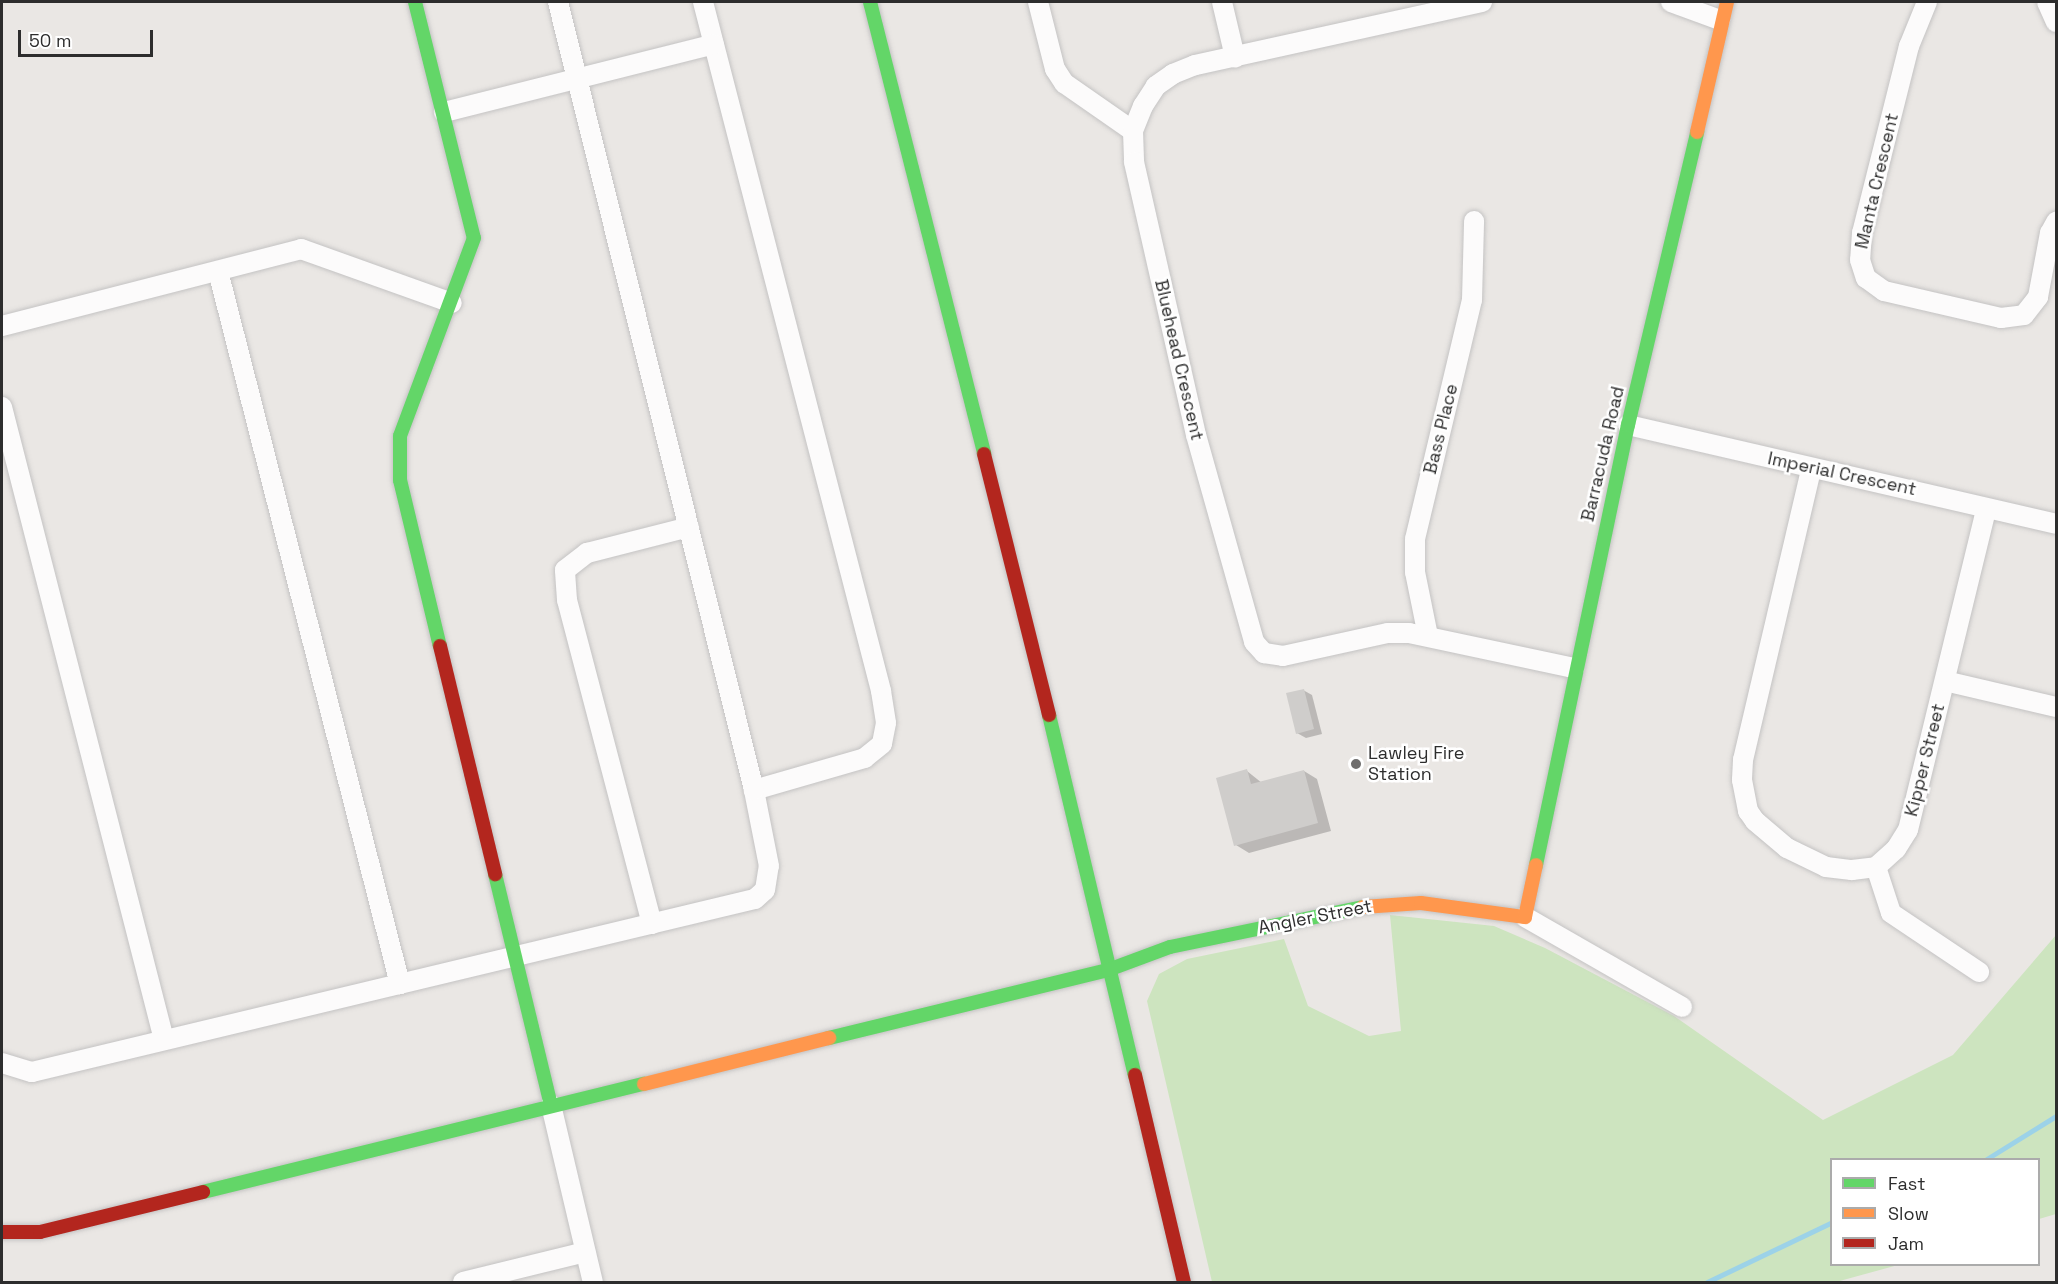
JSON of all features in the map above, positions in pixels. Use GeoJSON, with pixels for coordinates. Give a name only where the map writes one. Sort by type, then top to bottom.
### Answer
{"type":"FeatureCollection","features":[{"type":"Feature","properties":{"kind":"street"},"geometry":{"type":"LineString","coordinates":[[415,2],[474,238],[452,303],[400,436],[400,480],[517,956],[593,1282]]}},
{"type":"Feature","properties":{"kind":"street"},"geometry":{"type":"LineString","coordinates":[[2,1063],[32,1072],[755,899],[765,890],[769,866],[754,790],[558,2]]}},
{"type":"Feature","properties":{"kind":"street"},"geometry":{"type":"LineString","coordinates":[[703,2],[878,680],[885,723],[878,752],[865,758],[754,790]]}},
{"type":"Feature","properties":{"kind":"street"},"geometry":{"type":"LineString","coordinates":[[870,2],[1073,810],[1108,970],[1184,1282]]}},
{"type":"Feature","properties":{"kind":"street"},"geometry":{"type":"LineString","coordinates":[[1038,2],[1055,69],[1064,83],[1132,130],[1156,86],[1195,65],[1235,57],[1401,10],[1482,2]]}},
{"type":"Feature","properties":{"kind":"street"},"geometry":{"type":"LineString","coordinates":[[1222,2],[1235,57]]}},
{"type":"Feature","properties":{"kind":"street"},"geometry":{"type":"LineString","coordinates":[[1671,2],[1724,11]]}},
{"type":"Feature","properties":{"kind":"street","name":"Manta Crescent"},"geometry":{"type":"LineString","coordinates":[[1928,2],[1909,46],[1862,234],[1860,260],[1866,278],[1884,291],[2001,318],[2024,315],[2038,297],[2050,233],[2056,222]]}},
{"type":"Feature","properties":{"kind":"street"},"geometry":{"type":"LineString","coordinates":[[2047,2],[2056,22]]}},
{"type":"Feature","properties":{"kind":"street","name":"Barracuda Road"},"geometry":{"type":"LineString","coordinates":[[1525,917],[1574,668],[1724,11]]}},
{"type":"Feature","properties":{"kind":"street"},"geometry":{"type":"LineString","coordinates":[[444,112],[714,44]]}},
{"type":"Feature","properties":{"kind":"street","name":"Bluehead Crescent"},"geometry":{"type":"LineString","coordinates":[[1132,130],[1134,162],[1196,435],[1254,642],[1264,653],[1283,656],[1388,633],[1428,636],[1574,668]]}},
{"type":"Feature","properties":{"kind":"street","name":"Bass Place"},"geometry":{"type":"LineString","coordinates":[[1428,636],[1415,572],[1414,539],[1472,300],[1474,221]]}},
{"type":"Feature","properties":{"kind":"street"},"geometry":{"type":"LineString","coordinates":[[2,326],[302,249],[452,303]]}},
{"type":"Feature","properties":{"kind":"street"},"geometry":{"type":"LineString","coordinates":[[218,271],[400,984]]}},
{"type":"Feature","properties":{"kind":"street"},"geometry":{"type":"LineString","coordinates":[[2,407],[164,1040]]}},
{"type":"Feature","properties":{"kind":"street","name":"Imperial Crescent"},"geometry":{"type":"LineString","coordinates":[[1628,425],[1811,470],[1876,480],[1986,509],[2056,524]]}},
{"type":"Feature","properties":{"kind":"street"},"geometry":{"type":"LineString","coordinates":[[1811,470],[1743,760],[1743,790],[1755,821],[1787,848],[1833,869],[1876,867],[1891,913],[1978,972]]}},
{"type":"Feature","properties":{"kind":"street","name":"Kipper Street"},"geometry":{"type":"LineString","coordinates":[[1876,867],[1896,849],[1908,830],[1986,509]]}},
{"type":"Feature","properties":{"kind":"street"},"geometry":{"type":"LineString","coordinates":[[651,924],[567,600],[565,570],[587,553],[688,527]]}},
{"type":"Feature","properties":{"kind":"street"},"geometry":{"type":"LineString","coordinates":[[1945,681],[2056,707]]}},
{"type":"Feature","properties":{"kind":"street","name":"Angler Street"},"geometry":{"type":"LineString","coordinates":[[2,1232],[40,1232],[1108,970],[1170,947],[1357,907],[1421,903],[1525,917],[1682,1007]]}},
{"type":"Feature","properties":{"kind":"street"},"geometry":{"type":"LineString","coordinates":[[463,1282],[585,1252]]}},
{"type":"Feature","properties":{"kind":"green space"},"geometry":{"type":"Polygon","coordinates":[[[1390,915],[1494,926],[1545,948],[1674,1016],[1823,1120],[1953,1055],[2056,935],[2056,1214],[2040,1219],[2040,1158],[1830,1158],[1830,1266],[1894,1266],[1836,1282],[1212,1282],[1147,1001],[1159,974],[1187,959],[1284,939],[1308,1006],[1369,1036],[1401,1031],[1390,915]]]}},
{"type":"Feature","properties":{"kind":"building"},"geometry":{"type":"Polygon","coordinates":[[[1304,689],[1314,729],[1296,734],[1286,693],[1304,689]]]}},
{"type":"Feature","properties":{"kind":"building"},"geometry":{"type":"Polygon","coordinates":[[[1247,769],[1251,784],[1304,770],[1318,823],[1234,846],[1216,778],[1247,769]]]}},
{"type":"Feature","properties":{"kind":"waterway"},"geometry":{"type":"LineString","coordinates":[[1988,1158],[2056,1116]]}},
{"type":"Feature","properties":{"kind":"waterway"},"geometry":{"type":"LineString","coordinates":[[1707,1282],[1830,1223]]}},
{"type":"Feature","properties":{"kind":"traffic: fast"},"geometry":{"type":"LineString","coordinates":[[415,2],[474,238],[400,436],[400,480],[440,646]]}},
{"type":"Feature","properties":{"kind":"traffic: fast"},"geometry":{"type":"LineString","coordinates":[[870,2],[984,454]]}},
{"type":"Feature","properties":{"kind":"traffic: fast"},"geometry":{"type":"LineString","coordinates":[[1536,865],[1628,425],[1697,132]]}},
{"type":"Feature","properties":{"kind":"traffic: fast"},"geometry":{"type":"LineString","coordinates":[[1049,715],[1135,1075]]}},
{"type":"Feature","properties":{"kind":"traffic: fast"},"geometry":{"type":"LineString","coordinates":[[495,874],[551,1105]]}},
{"type":"Feature","properties":{"kind":"traffic: fast"},"geometry":{"type":"LineString","coordinates":[[829,1038],[1108,970],[1170,947],[1363,907]]}},
{"type":"Feature","properties":{"kind":"traffic: fast"},"geometry":{"type":"LineString","coordinates":[[203,1192],[644,1084]]}},
{"type":"Feature","properties":{"kind":"traffic: slow"},"geometry":{"type":"LineString","coordinates":[[1697,132],[1727,2]]}},
{"type":"Feature","properties":{"kind":"traffic: slow"},"geometry":{"type":"LineString","coordinates":[[1363,907],[1421,903],[1525,917],[1536,865]]}},
{"type":"Feature","properties":{"kind":"traffic: slow"},"geometry":{"type":"LineString","coordinates":[[644,1084],[829,1038]]}},
{"type":"Feature","properties":{"kind":"traffic: jam"},"geometry":{"type":"LineString","coordinates":[[984,454],[1049,715]]}},
{"type":"Feature","properties":{"kind":"traffic: jam"},"geometry":{"type":"LineString","coordinates":[[440,646],[495,874]]}},
{"type":"Feature","properties":{"kind":"traffic: jam"},"geometry":{"type":"LineString","coordinates":[[1135,1075],[1184,1282]]}},
{"type":"Feature","properties":{"kind":"traffic: jam"},"geometry":{"type":"LineString","coordinates":[[2,1232],[40,1232],[203,1192]]}},
{"type":"Feature","properties":{"kind":"place","name":"Lawley Fire Station"},"geometry":{"type":"Point","coordinates":[1356,764]}}]}
